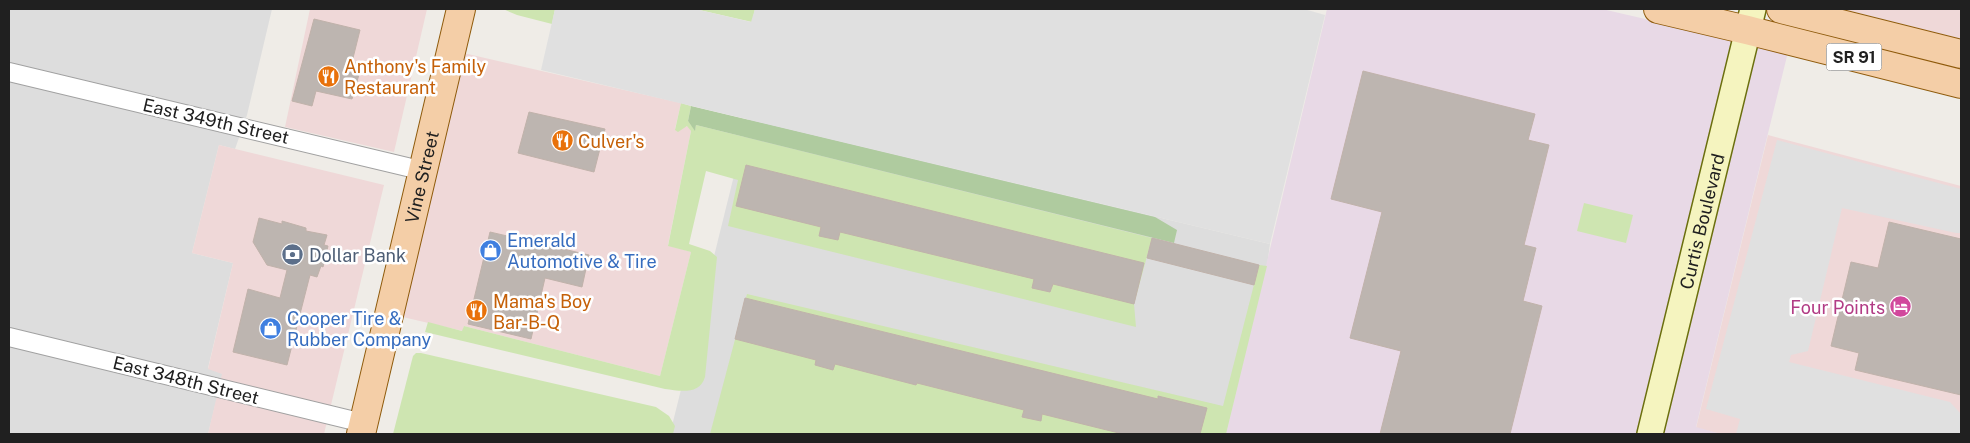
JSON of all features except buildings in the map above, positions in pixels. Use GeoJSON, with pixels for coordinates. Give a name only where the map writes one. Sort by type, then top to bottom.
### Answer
{"type":"FeatureCollection","features":[{"type":"Feature","properties":{"kind":"main road","name":"Vine Street"},"geometry":{"type":"LineString","coordinates":[[362,428],[462,9]]}},
{"type":"Feature","properties":{"kind":"main road","name":"SR 91"},"geometry":{"type":"LineString","coordinates":[[1658,9],[1750,19],[1961,84]]}},
{"type":"Feature","properties":{"kind":"main road","name":"SR 91"},"geometry":{"type":"LineString","coordinates":[[1780,9],[1961,54]]}},
{"type":"Feature","properties":{"kind":"street","name":"Curtis Boulevard"},"geometry":{"type":"LineString","coordinates":[[1650,434],[1750,19]]}},
{"type":"Feature","properties":{"kind":"street","name":"East 349th Street"},"geometry":{"type":"LineString","coordinates":[[9,72],[424,171]]}},
{"type":"Feature","properties":{"kind":"street","name":"East 348th Street"},"geometry":{"type":"LineString","coordinates":[[9,337],[362,428]]}},
{"type":"Feature","properties":{"kind":"shaded area"},"geometry":{"type":"Polygon","coordinates":[[[9,9],[272,9],[247,115],[235,149],[219,145],[192,253],[233,263],[208,368],[223,374],[208,434],[9,434],[9,9]]]}},
{"type":"Feature","properties":{"kind":"shaded area"},"geometry":{"type":"Polygon","coordinates":[[[310,9],[427,9],[394,152],[285,127],[310,9]]]}},
{"type":"Feature","properties":{"kind":"shaded area"},"geometry":{"type":"Polygon","coordinates":[[[555,9],[695,9],[751,22],[755,9],[1304,9],[1325,15],[1270,244],[541,70],[555,9]]]}},
{"type":"Feature","properties":{"kind":"shaded area"},"geometry":{"type":"Polygon","coordinates":[[[1327,9],[1602,9],[1788,52],[1696,427],[1721,434],[1226,434],[1327,9]]]}},
{"type":"Feature","properties":{"kind":"shaded area"},"geometry":{"type":"Polygon","coordinates":[[[1842,9],[1961,9],[1961,39],[1842,9]]]}},
{"type":"Feature","properties":{"kind":"shaded area"},"geometry":{"type":"Polygon","coordinates":[[[459,52],[681,103],[675,129],[688,126],[691,131],[668,245],[691,252],[660,376],[464,326],[463,331],[394,315],[459,52]]]}},
{"type":"Feature","properties":{"kind":"shaded area"},"geometry":{"type":"Polygon","coordinates":[[[748,119],[1270,244],[1267,266],[1226,434],[670,434],[748,119]]]}},
{"type":"Feature","properties":{"kind":"shaded area"},"geometry":{"type":"Polygon","coordinates":[[[1768,135],[1961,186],[1961,434],[1721,434],[1696,428],[1768,135]]]}},
{"type":"Feature","properties":{"kind":"shaded area"},"geometry":{"type":"Polygon","coordinates":[[[1777,140],[1961,189],[1961,233],[1842,208],[1808,351],[1791,355],[1789,362],[1950,402],[1961,414],[1961,434],[1736,434],[1740,419],[1706,409],[1777,140]]]}},
{"type":"Feature","properties":{"kind":"shaded area"},"geometry":{"type":"Polygon","coordinates":[[[219,145],[384,185],[324,434],[208,434],[222,374],[208,369],[233,263],[192,253],[219,145]]]}},
{"type":"Feature","properties":{"kind":"green space"},"geometry":{"type":"Polygon","coordinates":[[[503,9],[555,9],[552,24],[517,15],[503,9]]]}},
{"type":"Feature","properties":{"kind":"green space"},"geometry":{"type":"Polygon","coordinates":[[[695,9],[755,9],[752,22],[695,9]]]}},
{"type":"Feature","properties":{"kind":"green space"},"geometry":{"type":"Polygon","coordinates":[[[681,103],[691,106],[688,121],[695,130],[696,125],[1152,238],[1134,304],[1136,327],[728,226],[738,180],[706,171],[689,244],[710,251],[717,257],[705,377],[699,387],[689,390],[665,389],[425,332],[428,322],[462,331],[464,326],[660,376],[691,252],[668,246],[691,131],[687,126],[678,132],[675,130],[681,103]]]}},
{"type":"Feature","properties":{"kind":"green space"},"geometry":{"type":"Polygon","coordinates":[[[691,106],[1155,217],[1177,230],[1174,243],[696,125],[695,131],[688,121],[691,106]]]}},
{"type":"Feature","properties":{"kind":"green space"},"geometry":{"type":"Polygon","coordinates":[[[1584,203],[1633,215],[1626,243],[1577,231],[1584,203]]]}},
{"type":"Feature","properties":{"kind":"green space"},"geometry":{"type":"Polygon","coordinates":[[[1259,265],[1267,266],[1226,434],[710,434],[747,294],[1223,406],[1259,265]]]}},
{"type":"Feature","properties":{"kind":"green space"},"geometry":{"type":"Polygon","coordinates":[[[416,353],[656,407],[669,416],[675,426],[673,434],[393,434],[413,356],[416,353]]]}},
{"type":"Feature","properties":{"kind":"place","name":"Anthony's Family Restaurant"},"geometry":{"type":"Point","coordinates":[328,76]}},
{"type":"Feature","properties":{"kind":"place","name":"Culver's"},"geometry":{"type":"Point","coordinates":[562,141]}},
{"type":"Feature","properties":{"kind":"place","name":"Emerald Automotive & Tire"},"geometry":{"type":"Point","coordinates":[491,250]}},
{"type":"Feature","properties":{"kind":"place","name":"Dollar Bank"},"geometry":{"type":"Point","coordinates":[293,255]}},
{"type":"Feature","properties":{"kind":"place","name":"Four Points"},"geometry":{"type":"Point","coordinates":[1901,307]}},
{"type":"Feature","properties":{"kind":"place","name":"Mama's Boy Bar-B-Q"},"geometry":{"type":"Point","coordinates":[477,311]}},
{"type":"Feature","properties":{"kind":"place","name":"Cooper Tire & Rubber Company"},"geometry":{"type":"Point","coordinates":[271,328]}}]}
